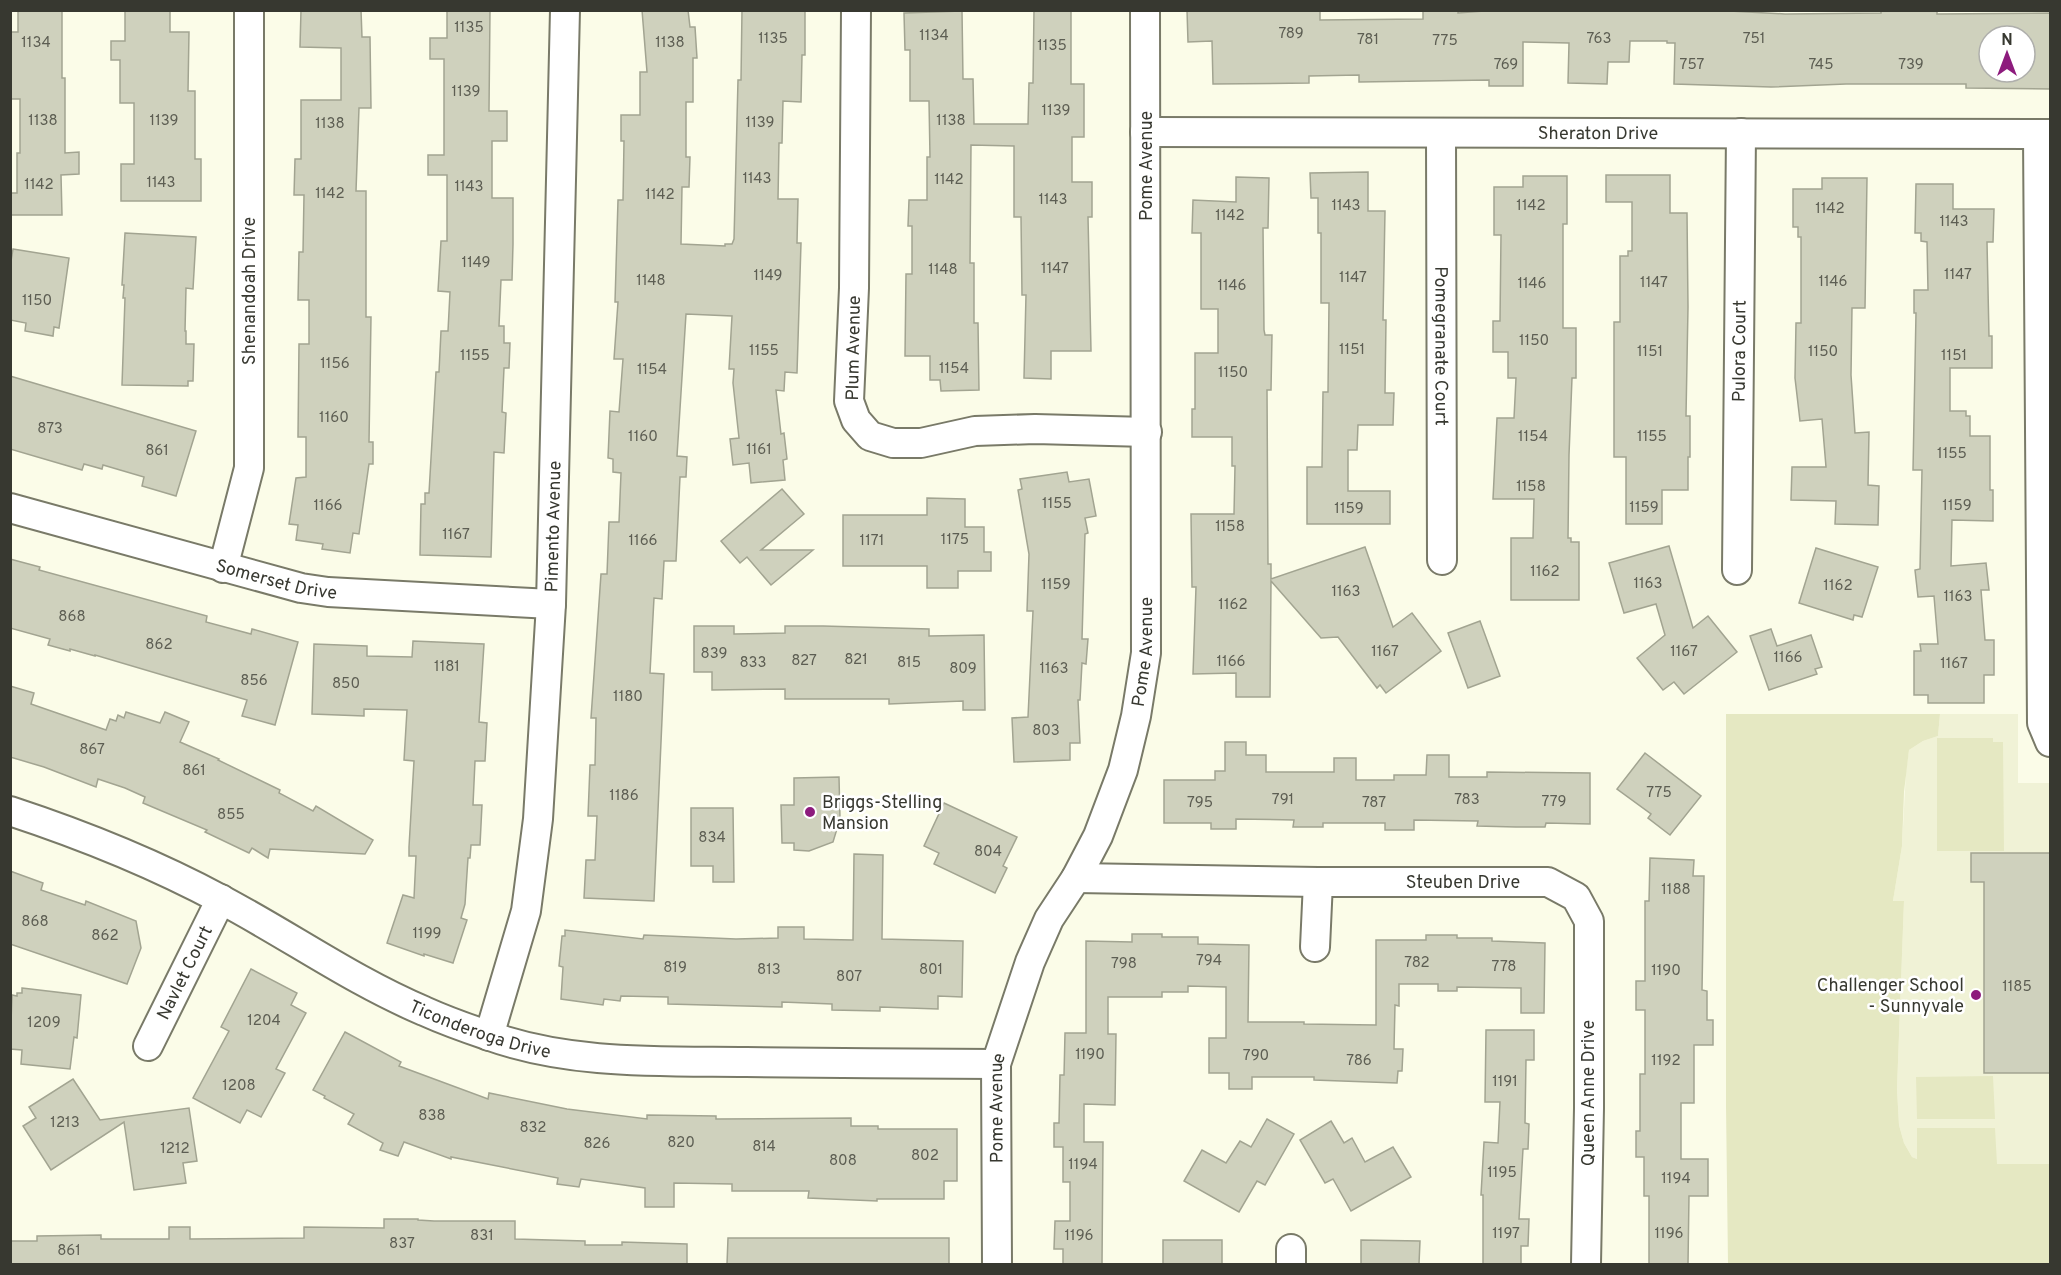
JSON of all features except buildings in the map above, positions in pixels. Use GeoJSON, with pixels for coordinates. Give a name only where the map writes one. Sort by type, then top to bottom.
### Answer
{"type":"FeatureCollection","features":[{"type":"Feature","properties":{"kind":"street","name":"Shenandoah Drive"},"geometry":{"type":"LineString","coordinates":[[224,568],[249,468],[249,10]]}},
{"type":"Feature","properties":{"kind":"street","name":"Pimento Avenue"},"geometry":{"type":"LineString","coordinates":[[489,1036],[526,911],[538,819],[551,604],[566,10]]}},
{"type":"Feature","properties":{"kind":"street","name":"Plum Avenue"},"geometry":{"type":"LineString","coordinates":[[856,10],[854,288],[849,401],[856,420],[870,436],[894,443],[921,443],[975,431],[1035,429],[1147,432]]}},
{"type":"Feature","properties":{"kind":"street","name":"Pome Avenue"},"geometry":{"type":"LineString","coordinates":[[997,1264],[996,1064],[1029,962],[1049,919],[1076,878],[1098,836],[1123,770],[1136,716],[1146,653],[1145,10]]}},
{"type":"Feature","properties":{"kind":"street","name":"Sheraton Drive"},"geometry":{"type":"LineString","coordinates":[[1145,132],[2044,134]]}},
{"type":"Feature","properties":{"kind":"street","name":"Pomegranate Court"},"geometry":{"type":"LineString","coordinates":[[1442,133],[1442,560]]}},
{"type":"Feature","properties":{"kind":"street","name":"Pulora Court"},"geometry":{"type":"LineString","coordinates":[[1737,570],[1741,133]]}},
{"type":"Feature","properties":{"kind":"street"},"geometry":{"type":"LineString","coordinates":[[2044,134],[2046,553],[2042,723],[2050,742]]}},
{"type":"Feature","properties":{"kind":"street","name":"Somerset Drive"},"geometry":{"type":"LineString","coordinates":[[10,508],[301,588],[328,592],[551,604]]}},
{"type":"Feature","properties":{"kind":"street","name":"Ticonderoga Drive"},"geometry":{"type":"LineString","coordinates":[[10,811],[66,829],[144,862],[221,899],[422,1011],[489,1036],[530,1048],[572,1056],[656,1061],[996,1064]]}},
{"type":"Feature","properties":{"kind":"street","name":"Steuben Drive"},"geometry":{"type":"LineString","coordinates":[[1076,878],[1318,882],[1548,882],[1575,897],[1588,921]]}},
{"type":"Feature","properties":{"kind":"street"},"geometry":{"type":"LineString","coordinates":[[1314,947],[1318,882]]}},
{"type":"Feature","properties":{"kind":"street","name":"Navlet Court"},"geometry":{"type":"LineString","coordinates":[[148,1046],[221,899]]}},
{"type":"Feature","properties":{"kind":"street","name":"Queen Anne Drive"},"geometry":{"type":"LineString","coordinates":[[1586,1264],[1590,1108],[1588,921]]}},
{"type":"Feature","properties":{"kind":"shaded area"},"geometry":{"type":"Polygon","coordinates":[[[1726,714],[1940,714],[1938,736],[1923,741],[1909,750],[1904,792],[1902,846],[1893,901],[1904,901],[1897,1089],[1899,1125],[1904,1143],[1912,1157],[1917,1159],[1917,1128],[1995,1128],[1997,1164],[2050,1164],[2050,1264],[1728,1264],[1726,714]]]}},
{"type":"Feature","properties":{"kind":"shaded area","name":"Challenger School - Sunnyvale"},"geometry":{"type":"Polygon","coordinates":[[[1940,714],[2018,714],[2018,783],[2050,783],[2050,1164],[1929,1164],[1912,1157],[1904,1143],[1899,1125],[1897,1089],[1904,901],[1893,901],[1902,846],[1909,750],[1923,741],[1938,736],[1940,714]]]}},
{"type":"Feature","properties":{"kind":"shaded area"},"geometry":{"type":"Polygon","coordinates":[[[1937,738],[1993,738],[1993,742],[2003,742],[2004,851],[1937,851],[1937,738]]]}},
{"type":"Feature","properties":{"kind":"shaded area"},"geometry":{"type":"Polygon","coordinates":[[[1993,1076],[1995,1119],[1917,1119],[1916,1077],[1993,1076]]]}},
{"type":"Feature","properties":{"kind":"place","name":"Briggs-Stelling Mansion"},"geometry":{"type":"Point","coordinates":[810,812]}},
{"type":"Feature","properties":{"kind":"place","name":"Challenger School - Sunnyvale"},"geometry":{"type":"Point","coordinates":[1976,995]}}]}
